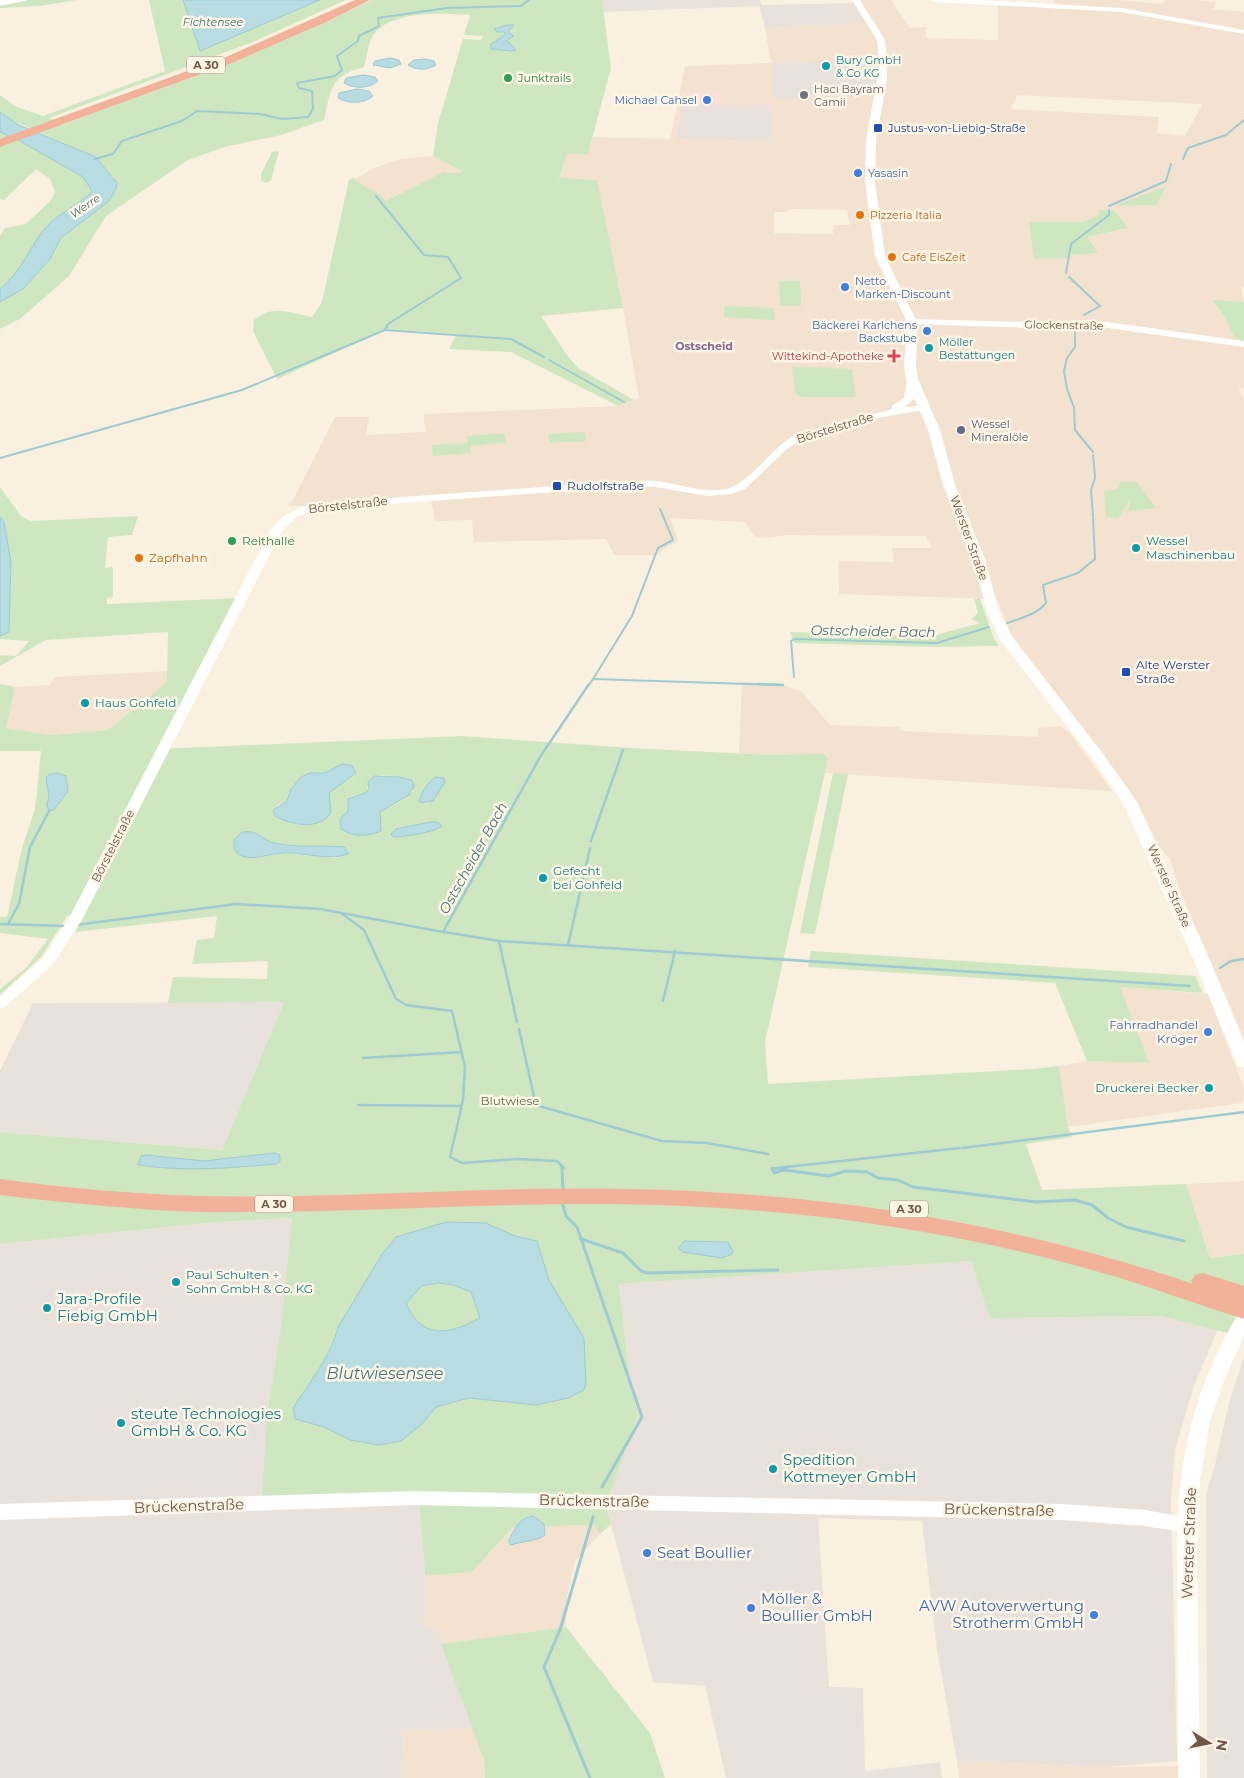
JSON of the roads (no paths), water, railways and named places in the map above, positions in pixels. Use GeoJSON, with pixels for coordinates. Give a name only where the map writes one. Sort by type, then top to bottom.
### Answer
{"type":"FeatureCollection","features":[{"type":"Feature","properties":{"kind":"highway","name":"A 30"},"geometry":{"type":"LineString","coordinates":[[0,143],[298,27],[354,0]]}},
{"type":"Feature","properties":{"kind":"highway","name":"A 30"},"geometry":{"type":"LineString","coordinates":[[0,138],[57,121],[245,54],[364,0]]}},
{"type":"Feature","properties":{"kind":"highway","name":"A 30"},"geometry":{"type":"LineString","coordinates":[[0,1173],[106,1185],[230,1192],[549,1191]]}},
{"type":"Feature","properties":{"kind":"highway","name":"A 30"},"geometry":{"type":"LineString","coordinates":[[0,1187],[96,1198],[223,1204],[579,1190],[778,1205],[907,1222],[1042,1249],[1163,1283],[1235,1299]]}},
{"type":"Feature","properties":{"kind":"main road"},"geometry":{"type":"LineString","coordinates":[[0,3],[24,0]]}},
{"type":"Feature","properties":{"kind":"main road","name":"Werster Straße"},"geometry":{"type":"LineString","coordinates":[[856,0],[881,40],[883,60],[882,80],[871,140],[870,174],[880,256],[912,322],[910,366],[912,379],[938,440],[949,485],[979,559],[1000,628],[1099,758],[1130,803],[1200,956],[1244,1062]]}},
{"type":"Feature","properties":{"kind":"main road","name":"Werster Straße"},"geometry":{"type":"LineString","coordinates":[[1189,1778],[1188,1525],[1191,1470],[1198,1432],[1222,1363],[1244,1318]]}},
{"type":"Feature","properties":{"kind":"main road","name":"Brückenstraße"},"geometry":{"type":"LineString","coordinates":[[0,1512],[444,1499],[1062,1512],[1145,1518],[1188,1525]]}},
{"type":"Feature","properties":{"kind":"street"},"geometry":{"type":"LineString","coordinates":[[936,0],[1129,11],[1244,32]]}},
{"type":"Feature","properties":{"kind":"street","name":"Glockenstraße"},"geometry":{"type":"LineString","coordinates":[[912,322],[1031,325],[1093,323],[1244,344]]}},
{"type":"Feature","properties":{"kind":"street"},"geometry":{"type":"LineString","coordinates":[[877,414],[906,403],[911,392],[912,379]]}},
{"type":"Feature","properties":{"kind":"street","name":"Börstelstraße"},"geometry":{"type":"LineString","coordinates":[[0,1004],[35,974],[65,936],[76,918],[221,633],[276,531],[287,518],[304,509],[319,506],[597,486],[655,484],[708,493],[727,492],[741,487],[783,447],[803,436],[877,414],[925,407]]}},
{"type":"Feature","properties":{"kind":"water","name":"Fichtensee"},"geometry":{"type":"Polygon","coordinates":[[[183,0],[320,0],[200,51],[183,0]]]}},
{"type":"Feature","properties":{"kind":"water"},"geometry":{"type":"Polygon","coordinates":[[[514,25],[508,32],[514,36],[507,40],[516,50],[491,49],[491,44],[505,35],[505,32],[497,32],[494,29],[514,25]]]}},
{"type":"Feature","properties":{"kind":"water"},"geometry":{"type":"Polygon","coordinates":[[[390,58],[399,60],[401,64],[390,68],[373,65],[375,61],[390,58]]]}},
{"type":"Feature","properties":{"kind":"water"},"geometry":{"type":"Polygon","coordinates":[[[425,59],[434,61],[436,65],[422,69],[408,65],[414,60],[425,59]]]}},
{"type":"Feature","properties":{"kind":"water"},"geometry":{"type":"Polygon","coordinates":[[[363,75],[375,77],[378,81],[370,86],[361,87],[344,83],[346,78],[363,75]]]}},
{"type":"Feature","properties":{"kind":"water"},"geometry":{"type":"Polygon","coordinates":[[[357,89],[369,91],[373,96],[365,101],[356,102],[338,98],[339,93],[357,89]]]}},
{"type":"Feature","properties":{"kind":"water","name":"Werre"},"geometry":{"type":"Polygon","coordinates":[[[0,112],[19,125],[96,157],[117,183],[116,189],[109,201],[61,238],[50,259],[23,289],[0,302],[0,289],[20,266],[42,232],[54,219],[92,191],[83,177],[18,140],[0,132],[0,112]]]}},
{"type":"Feature","properties":{"kind":"water"},"geometry":{"type":"Polygon","coordinates":[[[0,517],[4,522],[11,562],[9,632],[0,636],[0,517]]]}},
{"type":"Feature","properties":{"kind":"water"},"geometry":{"type":"Polygon","coordinates":[[[342,764],[353,766],[356,773],[329,793],[331,812],[326,818],[313,824],[297,824],[275,816],[273,810],[287,801],[291,789],[301,777],[310,773],[325,773],[342,764]]]}},
{"type":"Feature","properties":{"kind":"water"},"geometry":{"type":"Polygon","coordinates":[[[58,773],[66,776],[68,791],[54,810],[49,811],[46,778],[49,774],[58,773]]]}},
{"type":"Feature","properties":{"kind":"water"},"geometry":{"type":"Polygon","coordinates":[[[374,776],[399,777],[412,780],[414,786],[409,795],[380,812],[381,831],[371,834],[350,834],[341,829],[340,819],[348,811],[348,799],[367,792],[369,788],[368,782],[374,776]]]}},
{"type":"Feature","properties":{"kind":"water"},"geometry":{"type":"Polygon","coordinates":[[[435,777],[444,778],[445,782],[433,801],[422,803],[419,801],[421,795],[435,777]]]}},
{"type":"Feature","properties":{"kind":"water"},"geometry":{"type":"Polygon","coordinates":[[[437,822],[442,826],[434,830],[411,835],[393,837],[391,834],[396,829],[437,822]]]}},
{"type":"Feature","properties":{"kind":"water"},"geometry":{"type":"Polygon","coordinates":[[[242,832],[253,832],[269,841],[283,845],[344,847],[349,853],[335,857],[284,853],[247,857],[237,853],[234,847],[234,840],[242,832]]]}},
{"type":"Feature","properties":{"kind":"water"},"geometry":{"type":"Polygon","coordinates":[[[275,1153],[280,1155],[280,1162],[276,1164],[190,1169],[138,1165],[141,1156],[146,1155],[204,1161],[275,1153]]]}},
{"type":"Feature","properties":{"kind":"water","name":"Blutwiesensee"},"geometry":{"type":"Polygon","coordinates":[[[446,1222],[486,1223],[515,1236],[537,1241],[549,1280],[584,1338],[586,1383],[584,1390],[568,1398],[536,1405],[469,1398],[436,1407],[422,1424],[401,1441],[379,1445],[350,1440],[324,1427],[295,1419],[293,1408],[325,1359],[338,1327],[382,1254],[396,1237],[446,1222]],[[438,1283],[422,1286],[406,1303],[420,1324],[438,1331],[458,1328],[480,1318],[471,1292],[453,1285],[438,1283]]]}},
{"type":"Feature","properties":{"kind":"water"},"geometry":{"type":"Polygon","coordinates":[[[684,1241],[728,1242],[733,1251],[732,1254],[722,1258],[682,1252],[679,1248],[684,1241]]]}},
{"type":"Feature","properties":{"kind":"water"},"geometry":{"type":"Polygon","coordinates":[[[533,1516],[544,1524],[545,1535],[537,1539],[511,1545],[508,1541],[518,1525],[524,1519],[533,1516]]]}},
{"type":"Feature","properties":{"kind":"waterway"},"geometry":{"type":"LineString","coordinates":[[94,159],[113,154],[122,141],[182,121],[197,111],[260,114],[282,119],[308,117],[313,109],[312,91],[299,88],[297,83],[335,76],[342,70],[337,56],[358,41],[359,36],[379,26],[378,18],[447,8],[521,6],[529,0]]}},
{"type":"Feature","properties":{"kind":"waterway","name":"Ostscheider Bach"},"geometry":{"type":"LineString","coordinates":[[1183,159],[1188,148],[1226,135],[1244,120]]}},
{"type":"Feature","properties":{"kind":"waterway","name":"Ostscheider Bach"},"geometry":{"type":"LineString","coordinates":[[1109,206],[1166,181],[1171,164]]}},
{"type":"Feature","properties":{"kind":"waterway"},"geometry":{"type":"LineString","coordinates":[[376,196],[424,255],[448,257],[461,278],[388,324],[385,330]]}},
{"type":"Feature","properties":{"kind":"waterway","name":"Ostscheider Bach"},"geometry":{"type":"LineString","coordinates":[[1066,273],[1071,244],[1109,215],[1109,210]]}},
{"type":"Feature","properties":{"kind":"waterway","name":"Ostscheider Bach"},"geometry":{"type":"LineString","coordinates":[[1069,277],[1100,306],[1084,315]]}},
{"type":"Feature","properties":{"kind":"waterway","name":"Ostscheider Bach"},"geometry":{"type":"LineString","coordinates":[[1073,405],[1067,389],[1064,371],[1067,358],[1075,347],[1075,326]]}},
{"type":"Feature","properties":{"kind":"waterway"},"geometry":{"type":"LineString","coordinates":[[0,458],[242,390],[385,330]]}},
{"type":"Feature","properties":{"kind":"waterway"},"geometry":{"type":"LineString","coordinates":[[385,330],[511,339],[544,357]]}},
{"type":"Feature","properties":{"kind":"waterway"},"geometry":{"type":"LineString","coordinates":[[549,360],[624,402]]}},
{"type":"Feature","properties":{"kind":"waterway","name":"Ostscheider Bach"},"geometry":{"type":"LineString","coordinates":[[1074,407],[1075,430],[1093,452]]}},
{"type":"Feature","properties":{"kind":"waterway","name":"Ostscheider Bach"},"geometry":{"type":"LineString","coordinates":[[1093,455],[1095,477]]}},
{"type":"Feature","properties":{"kind":"waterway","name":"Ostscheider Bach"},"geometry":{"type":"LineString","coordinates":[[1093,516],[1091,490],[1095,478]]}},
{"type":"Feature","properties":{"kind":"waterway"},"geometry":{"type":"LineString","coordinates":[[593,679],[632,616],[658,548],[673,540],[660,509]]}},
{"type":"Feature","properties":{"kind":"waterway","name":"Ostscheider Bach"},"geometry":{"type":"LineString","coordinates":[[1007,623],[1033,613],[1046,603],[1043,585],[1078,573],[1095,559],[1093,518]]}},
{"type":"Feature","properties":{"kind":"waterway","name":"Ostscheider Bach"},"geometry":{"type":"LineString","coordinates":[[794,677],[791,641],[794,639],[937,643],[989,627]]}},
{"type":"Feature","properties":{"kind":"waterway","name":"Ostscheider Bach"},"geometry":{"type":"LineString","coordinates":[[589,685],[593,679]]}},
{"type":"Feature","properties":{"kind":"waterway","name":"Ostscheider Bach"},"geometry":{"type":"LineString","coordinates":[[593,679],[783,685],[758,684]]}},
{"type":"Feature","properties":{"kind":"waterway","name":"Ostscheider Bach"},"geometry":{"type":"LineString","coordinates":[[76,925],[236,904],[320,909],[443,932],[540,757],[589,684]]}},
{"type":"Feature","properties":{"kind":"waterway"},"geometry":{"type":"LineString","coordinates":[[591,841],[623,750]]}},
{"type":"Feature","properties":{"kind":"waterway"},"geometry":{"type":"LineString","coordinates":[[8,924],[19,904],[30,847],[49,811]]}},
{"type":"Feature","properties":{"kind":"waterway"},"geometry":{"type":"LineString","coordinates":[[568,945],[590,848]]}},
{"type":"Feature","properties":{"kind":"waterway"},"geometry":{"type":"LineString","coordinates":[[341,913],[364,930],[396,999],[406,1005],[452,1011],[462,1052]]}},
{"type":"Feature","properties":{"kind":"waterway","name":"Ostscheider Bach"},"geometry":{"type":"LineString","coordinates":[[0,924],[65,926]]}},
{"type":"Feature","properties":{"kind":"waterway"},"geometry":{"type":"LineString","coordinates":[[444,932],[499,941]]}},
{"type":"Feature","properties":{"kind":"waterway"},"geometry":{"type":"LineString","coordinates":[[499,941],[675,952]]}},
{"type":"Feature","properties":{"kind":"waterway"},"geometry":{"type":"LineString","coordinates":[[499,941],[517,1022]]}},
{"type":"Feature","properties":{"kind":"waterway"},"geometry":{"type":"LineString","coordinates":[[663,1001],[675,952]]}},
{"type":"Feature","properties":{"kind":"waterway"},"geometry":{"type":"LineString","coordinates":[[675,952],[1190,986]]}},
{"type":"Feature","properties":{"kind":"waterway"},"geometry":{"type":"LineString","coordinates":[[1220,968],[1231,961],[1244,959]]}},
{"type":"Feature","properties":{"kind":"waterway"},"geometry":{"type":"LineString","coordinates":[[519,1029],[535,1101],[539,1106],[662,1141],[707,1143],[768,1154]]}},
{"type":"Feature","properties":{"kind":"waterway"},"geometry":{"type":"LineString","coordinates":[[363,1058],[462,1052]]}},
{"type":"Feature","properties":{"kind":"waterway"},"geometry":{"type":"LineString","coordinates":[[462,1052],[465,1067],[463,1100],[450,1157],[462,1163],[517,1159],[557,1161],[564,1168]]}},
{"type":"Feature","properties":{"kind":"waterway"},"geometry":{"type":"LineString","coordinates":[[358,1105],[461,1106]]}},
{"type":"Feature","properties":{"kind":"waterway"},"geometry":{"type":"LineString","coordinates":[[963,1148],[1244,1112]]}},
{"type":"Feature","properties":{"kind":"waterway"},"geometry":{"type":"LineString","coordinates":[[777,1168],[960,1148]]}},
{"type":"Feature","properties":{"kind":"waterway"},"geometry":{"type":"LineString","coordinates":[[562,1167],[563,1191]]}},
{"type":"Feature","properties":{"kind":"waterway"},"geometry":{"type":"LineString","coordinates":[[772,1169],[788,1167]]}},
{"type":"Feature","properties":{"kind":"waterway"},"geometry":{"type":"LineString","coordinates":[[772,1169],[774,1173],[784,1170],[829,1176],[846,1171],[867,1172],[878,1178],[898,1180],[913,1187],[1036,1202],[1075,1200],[1092,1205],[1108,1218],[1126,1227],[1184,1241]]}},
{"type":"Feature","properties":{"kind":"waterway"},"geometry":{"type":"LineString","coordinates":[[562,1202],[566,1216],[577,1227],[581,1239]]}},
{"type":"Feature","properties":{"kind":"waterway"},"geometry":{"type":"LineString","coordinates":[[581,1239],[623,1253],[641,1271],[647,1273],[778,1270]]}},
{"type":"Feature","properties":{"kind":"waterway"},"geometry":{"type":"LineString","coordinates":[[581,1239],[642,1417],[602,1487]]}},
{"type":"Feature","properties":{"kind":"waterway"},"geometry":{"type":"LineString","coordinates":[[590,1778],[544,1667],[560,1630],[593,1517]]}},
{"type":"Feature","properties":{"kind":"place","name":"Bury GmbH & Co KG"},"geometry":{"type":"Point","coordinates":[826,66]}},
{"type":"Feature","properties":{"kind":"place","name":"Junktrails"},"geometry":{"type":"Point","coordinates":[508,78]}},
{"type":"Feature","properties":{"kind":"place","name":"Hacı Bayram Camii"},"geometry":{"type":"Point","coordinates":[804,95]}},
{"type":"Feature","properties":{"kind":"place","name":"Michael Cahsel"},"geometry":{"type":"Point","coordinates":[707,100]}},
{"type":"Feature","properties":{"kind":"place","name":"Justus-von-Liebig-Straße"},"geometry":{"type":"Point","coordinates":[878,128]}},
{"type":"Feature","properties":{"kind":"place","name":"Yasasin"},"geometry":{"type":"Point","coordinates":[858,173]}},
{"type":"Feature","properties":{"kind":"place","name":"Pizzeria Italia"},"geometry":{"type":"Point","coordinates":[860,215]}},
{"type":"Feature","properties":{"kind":"place","name":"Café EisZeit"},"geometry":{"type":"Point","coordinates":[892,257]}},
{"type":"Feature","properties":{"kind":"place","name":"Netto Marken-Discount"},"geometry":{"type":"Point","coordinates":[845,287]}},
{"type":"Feature","properties":{"kind":"place","name":"Bäckerei Karlchens Backstube"},"geometry":{"type":"Point","coordinates":[927,331]}},
{"type":"Feature","properties":{"kind":"place","name":"Möller Bestattungen"},"geometry":{"type":"Point","coordinates":[929,348]}},
{"type":"Feature","properties":{"kind":"place","name":"Wittekind-Apotheke"},"geometry":{"type":"Point","coordinates":[894,356]}},
{"type":"Feature","properties":{"kind":"place","name":"Wessel Mineralöle"},"geometry":{"type":"Point","coordinates":[961,430]}},
{"type":"Feature","properties":{"kind":"place","name":"Rudolfstraße"},"geometry":{"type":"Point","coordinates":[557,486]}},
{"type":"Feature","properties":{"kind":"place","name":"Reithalle"},"geometry":{"type":"Point","coordinates":[232,541]}},
{"type":"Feature","properties":{"kind":"place","name":"Wessel Maschinenbau"},"geometry":{"type":"Point","coordinates":[1136,548]}},
{"type":"Feature","properties":{"kind":"place","name":"Zapfhahn"},"geometry":{"type":"Point","coordinates":[139,558]}},
{"type":"Feature","properties":{"kind":"place","name":"Alte Werster Straße"},"geometry":{"type":"Point","coordinates":[1126,672]}},
{"type":"Feature","properties":{"kind":"place","name":"Haus Gohfeld"},"geometry":{"type":"Point","coordinates":[85,703]}},
{"type":"Feature","properties":{"kind":"place","name":"Gefecht bei Gohfeld"},"geometry":{"type":"Point","coordinates":[543,878]}},
{"type":"Feature","properties":{"kind":"place","name":"Fahrradhandel Kröger"},"geometry":{"type":"Point","coordinates":[1208,1032]}},
{"type":"Feature","properties":{"kind":"place","name":"Druckerei Becker"},"geometry":{"type":"Point","coordinates":[1209,1088]}},
{"type":"Feature","properties":{"kind":"place","name":"Paul Schulten + Sohn GmbH & Co. KG"},"geometry":{"type":"Point","coordinates":[176,1282]}},
{"type":"Feature","properties":{"kind":"place","name":"Jara-Profile Fiebig GmbH"},"geometry":{"type":"Point","coordinates":[47,1308]}},
{"type":"Feature","properties":{"kind":"place","name":"steute Technologies GmbH & Co. KG"},"geometry":{"type":"Point","coordinates":[121,1423]}},
{"type":"Feature","properties":{"kind":"place","name":"Spedition Kottmeyer GmbH"},"geometry":{"type":"Point","coordinates":[773,1469]}},
{"type":"Feature","properties":{"kind":"place","name":"Seat Boullier"},"geometry":{"type":"Point","coordinates":[647,1553]}},
{"type":"Feature","properties":{"kind":"place","name":"Möller & Boullier GmbH"},"geometry":{"type":"Point","coordinates":[751,1608]}},
{"type":"Feature","properties":{"kind":"place","name":"AVW Autoverwertung Strotherm GmbH"},"geometry":{"type":"Point","coordinates":[1094,1615]}},
{"type":"Feature","properties":{"kind":"district","name":"Ostscheid"},"geometry":{"type":"Point","coordinates":[704,346]}},
{"type":"Feature","properties":{"kind":"park label","name":"Blutwiese"},"geometry":{"type":"Point","coordinates":[510,1101]}}]}
